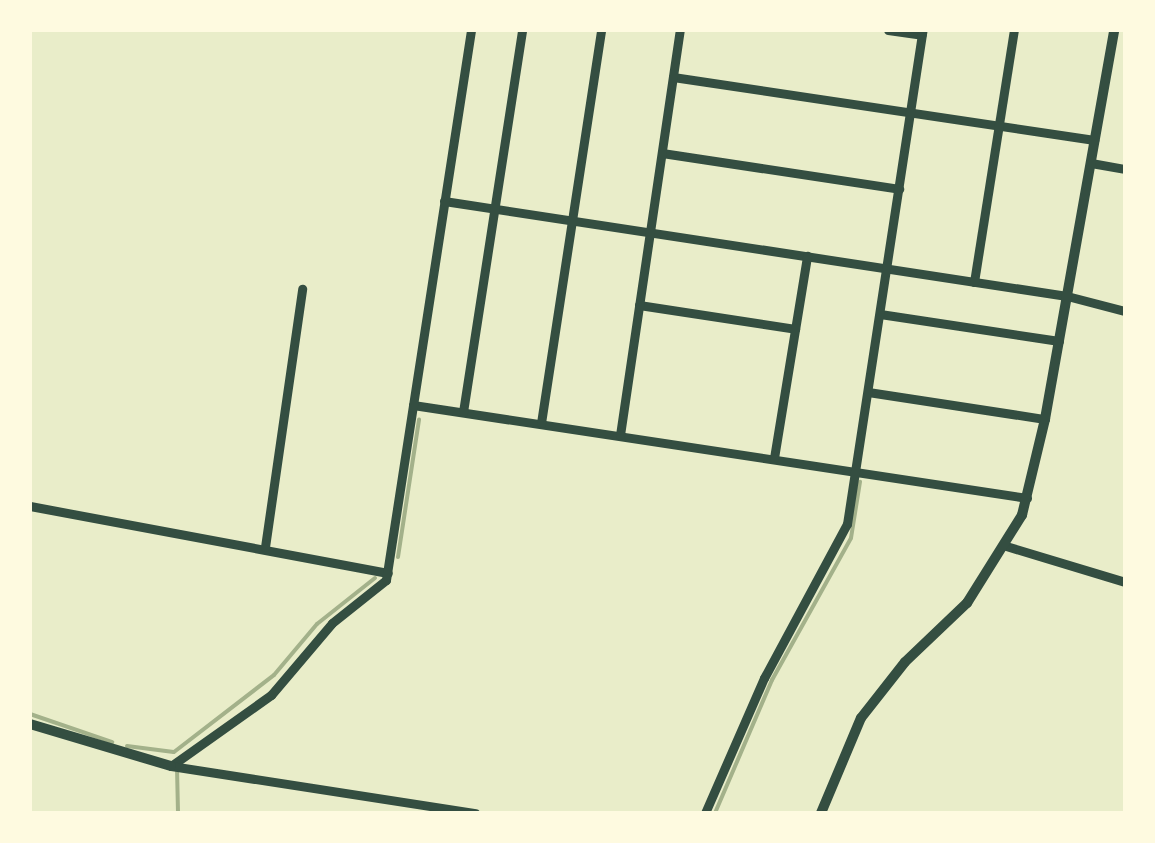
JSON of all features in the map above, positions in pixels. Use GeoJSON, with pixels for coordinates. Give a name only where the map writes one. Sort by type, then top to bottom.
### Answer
{"type":"FeatureCollection","features":[{"type":"Feature","properties":{"kind":"street"},"geometry":{"type":"LineString","coordinates":[[171,766],[270,695],[332,623],[388,573],[471,30]]}},
{"type":"Feature","properties":{"kind":"street"},"geometry":{"type":"LineString","coordinates":[[463,412],[522,30]]}},
{"type":"Feature","properties":{"kind":"street"},"geometry":{"type":"LineString","coordinates":[[541,424],[601,30]]}},
{"type":"Feature","properties":{"kind":"street"},"geometry":{"type":"LineString","coordinates":[[620,435],[680,30]]}},
{"type":"Feature","properties":{"kind":"street"},"geometry":{"type":"LineString","coordinates":[[705,813],[764,678],[842,538],[856,470],[923,33],[888,30]]}},
{"type":"Feature","properties":{"kind":"street"},"geometry":{"type":"LineString","coordinates":[[974,282],[1014,30]]}},
{"type":"Feature","properties":{"kind":"street"},"geometry":{"type":"LineString","coordinates":[[821,813],[861,718],[905,662],[967,603],[1006,546],[1027,498],[1045,419],[1114,30]]}},
{"type":"Feature","properties":{"kind":"street"},"geometry":{"type":"LineString","coordinates":[[673,77],[1094,140]]}},
{"type":"Feature","properties":{"kind":"street"},"geometry":{"type":"LineString","coordinates":[[662,153],[899,188]]}},
{"type":"Feature","properties":{"kind":"street"},"geometry":{"type":"LineString","coordinates":[[1090,164],[1125,169]]}},
{"type":"Feature","properties":{"kind":"street"},"geometry":{"type":"LineString","coordinates":[[444,201],[1067,296],[1125,311]]}},
{"type":"Feature","properties":{"kind":"street"},"geometry":{"type":"LineString","coordinates":[[774,458],[807,256]]}},
{"type":"Feature","properties":{"kind":"street"},"geometry":{"type":"LineString","coordinates":[[265,547],[302,289]]}},
{"type":"Feature","properties":{"kind":"street"},"geometry":{"type":"LineString","coordinates":[[639,304],[795,329]]}},
{"type":"Feature","properties":{"kind":"street"},"geometry":{"type":"LineString","coordinates":[[880,314],[1059,341]]}},
{"type":"Feature","properties":{"kind":"street"},"geometry":{"type":"LineString","coordinates":[[868,392],[1045,419]]}},
{"type":"Feature","properties":{"kind":"street"},"geometry":{"type":"LineString","coordinates":[[413,405],[1027,498]]}},
{"type":"Feature","properties":{"kind":"street"},"geometry":{"type":"LineString","coordinates":[[30,506],[388,573]]}},
{"type":"Feature","properties":{"kind":"street"},"geometry":{"type":"LineString","coordinates":[[1006,546],[1125,582]]}},
{"type":"Feature","properties":{"kind":"street"},"geometry":{"type":"LineString","coordinates":[[30,724],[171,766],[475,813]]}},
{"type":"Feature","properties":{"kind":"street"},"geometry":{"type":"LineString","coordinates":[[414,813],[421,802]]}},
{"type":"Feature","properties":{"kind":"waterway"},"geometry":{"type":"LineString","coordinates":[[398,557],[419,420]]}},
{"type":"Feature","properties":{"kind":"waterway"},"geometry":{"type":"LineString","coordinates":[[715,813],[772,680],[851,538],[860,482]]}},
{"type":"Feature","properties":{"kind":"waterway"},"geometry":{"type":"LineString","coordinates":[[127,746],[174,752],[274,675],[317,624],[375,578]]}},
{"type":"Feature","properties":{"kind":"waterway"},"geometry":{"type":"LineString","coordinates":[[30,714],[112,742]]}},
{"type":"Feature","properties":{"kind":"waterway"},"geometry":{"type":"LineString","coordinates":[[177,768],[178,813]]}}]}
